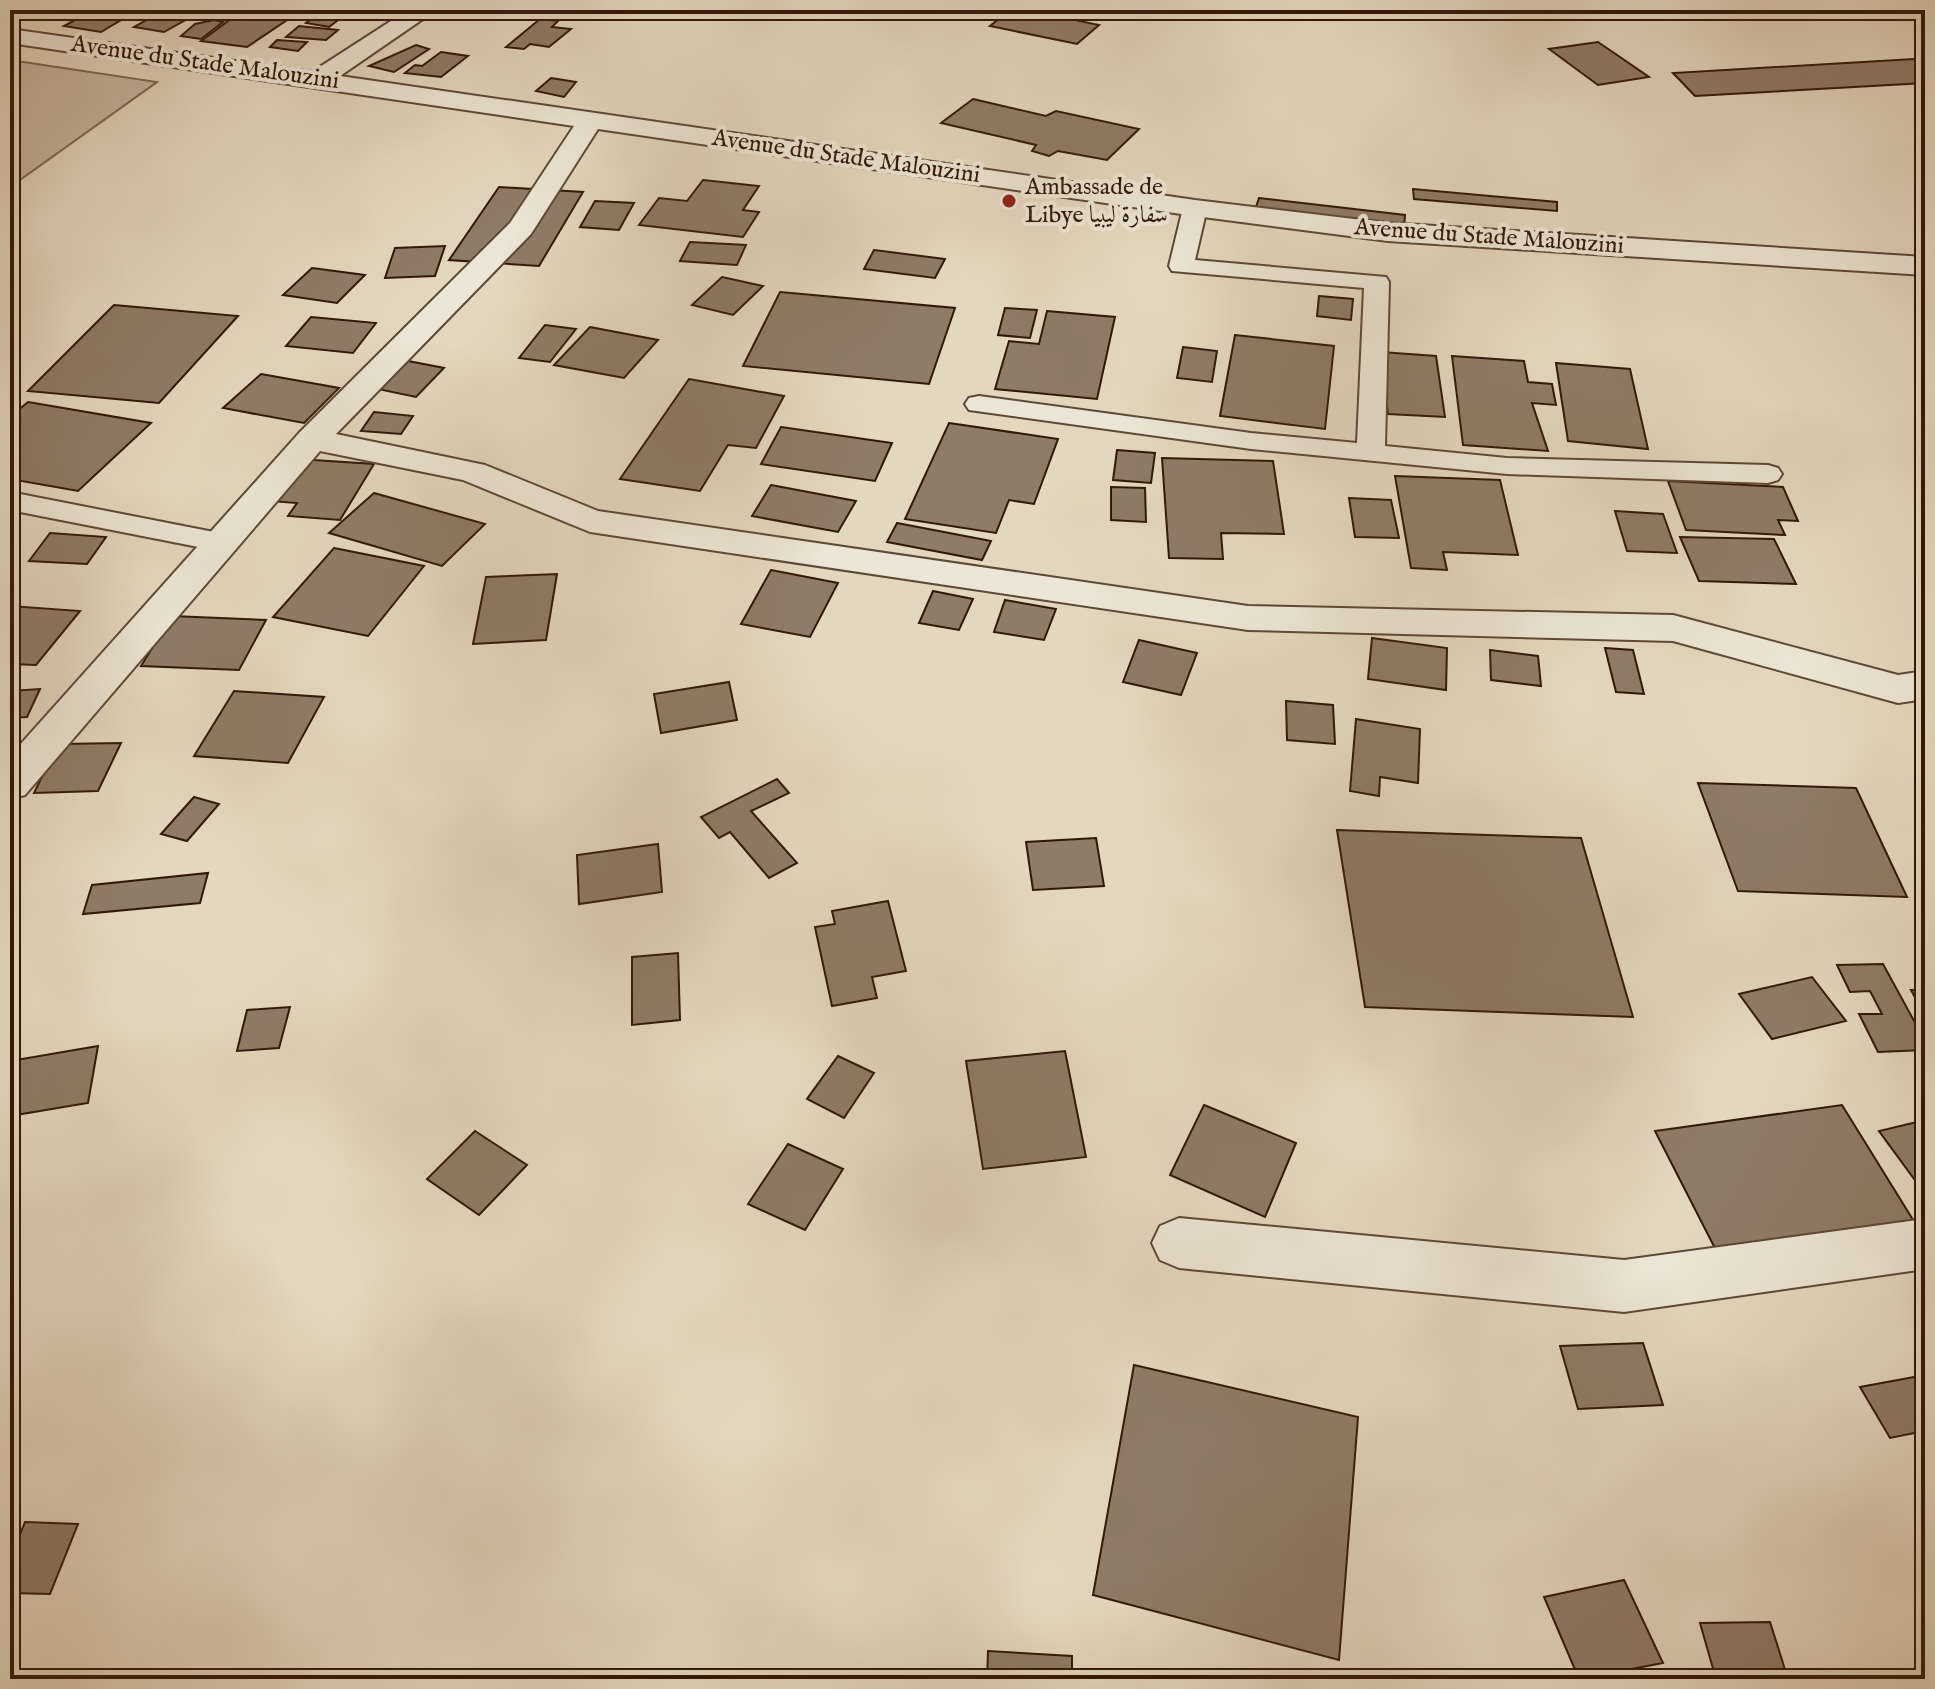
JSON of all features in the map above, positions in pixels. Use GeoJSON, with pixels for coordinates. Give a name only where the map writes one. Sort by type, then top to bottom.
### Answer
{"type":"FeatureCollection","features":[{"type":"Feature","properties":{"kind":"street"},"geometry":{"type":"LineString","coordinates":[[319,79],[424,10]]}},
{"type":"Feature","properties":{"kind":"street","name":"Avenue du Stade Malouzini"},"geometry":{"type":"LineString","coordinates":[[10,36],[1195,208],[1388,232],[1925,266]]}},
{"type":"Feature","properties":{"kind":"street"},"geometry":{"type":"LineString","coordinates":[[10,784],[312,439],[521,228],[591,119]]}},
{"type":"Feature","properties":{"kind":"street"},"geometry":{"type":"LineString","coordinates":[[312,439],[473,472],[590,521],[1248,618],[1673,628],[1898,689],[1925,685]]}},
{"type":"Feature","properties":{"kind":"street"},"geometry":{"type":"LineString","coordinates":[[1179,1243],[1624,1286],[1925,1244]]}},
{"type":"Feature","properties":{"kind":"lane"},"geometry":{"type":"LineString","coordinates":[[1195,208],[1181,266],[1377,282],[1371,453]]}},
{"type":"Feature","properties":{"kind":"lane"},"geometry":{"type":"LineString","coordinates":[[979,404],[1251,441],[1507,466],[1768,474]]}},
{"type":"Feature","properties":{"kind":"lane"},"geometry":{"type":"LineString","coordinates":[[10,501],[224,543]]}},
{"type":"Feature","properties":{"kind":"shaded area"},"geometry":{"type":"Polygon","coordinates":[[[10,60],[157,82],[10,187],[10,60]]]}},
{"type":"Feature","properties":{"kind":"building"},"geometry":{"type":"Polygon","coordinates":[[[93,10],[138,10],[101,32],[64,26],[93,10]]]}},
{"type":"Feature","properties":{"kind":"building"},"geometry":{"type":"Polygon","coordinates":[[[243,10],[302,10],[247,47],[201,41],[243,10]]]}},
{"type":"Feature","properties":{"kind":"building"},"geometry":{"type":"Polygon","coordinates":[[[1010,10],[1074,10],[1065,18],[1099,25],[1077,44],[990,26],[1010,10]]]}},
{"type":"Feature","properties":{"kind":"building"},"geometry":{"type":"Polygon","coordinates":[[[320,12],[345,15],[329,27],[306,23],[320,12]]]}},
{"type":"Feature","properties":{"kind":"building"},"geometry":{"type":"Polygon","coordinates":[[[159,13],[189,18],[164,32],[134,27],[159,13]]]}},
{"type":"Feature","properties":{"kind":"building"},"geometry":{"type":"Polygon","coordinates":[[[540,19],[558,21],[552,27],[571,29],[549,47],[530,44],[524,49],[506,47],[540,19]]]}},
{"type":"Feature","properties":{"kind":"building"},"geometry":{"type":"Polygon","coordinates":[[[214,20],[223,22],[201,39],[181,36],[195,24],[214,20]]]}},
{"type":"Feature","properties":{"kind":"building"},"geometry":{"type":"Polygon","coordinates":[[[299,26],[338,30],[326,40],[286,37],[299,26]]]}},
{"type":"Feature","properties":{"kind":"building"},"geometry":{"type":"Polygon","coordinates":[[[277,40],[307,42],[298,51],[270,47],[277,40]]]}},
{"type":"Feature","properties":{"kind":"building"},"geometry":{"type":"Polygon","coordinates":[[[1598,42],[1649,77],[1598,85],[1549,49],[1598,42]]]}},
{"type":"Feature","properties":{"kind":"building"},"geometry":{"type":"Polygon","coordinates":[[[416,45],[429,49],[394,72],[369,66],[416,45]]]}},
{"type":"Feature","properties":{"kind":"building"},"geometry":{"type":"Polygon","coordinates":[[[441,52],[468,56],[441,77],[405,73],[415,65],[422,66],[441,52]]]}},
{"type":"Feature","properties":{"kind":"building"},"geometry":{"type":"Polygon","coordinates":[[[1914,59],[1925,67],[1925,83],[1695,96],[1673,73],[1914,59]]]}},
{"type":"Feature","properties":{"kind":"building"},"geometry":{"type":"Polygon","coordinates":[[[551,78],[576,82],[564,97],[536,91],[551,78]]]}},
{"type":"Feature","properties":{"kind":"building"},"geometry":{"type":"Polygon","coordinates":[[[973,99],[1046,116],[1056,111],[1139,129],[1107,160],[1058,151],[1049,156],[1032,151],[1036,145],[941,123],[973,99]]]}},
{"type":"Feature","properties":{"kind":"building"},"geometry":{"type":"Polygon","coordinates":[[[703,180],[759,186],[743,210],[759,212],[743,237],[639,225],[659,198],[687,201],[703,180]]]}},
{"type":"Feature","properties":{"kind":"building"},"geometry":{"type":"Polygon","coordinates":[[[499,187],[583,192],[539,266],[449,260],[499,187]]]}},
{"type":"Feature","properties":{"kind":"building"},"geometry":{"type":"Polygon","coordinates":[[[1413,189],[1557,202],[1557,211],[1414,199],[1413,189]]]}},
{"type":"Feature","properties":{"kind":"building"},"geometry":{"type":"Polygon","coordinates":[[[1259,198],[1405,215],[1404,227],[1255,210],[1259,198]]]}},
{"type":"Feature","properties":{"kind":"building"},"geometry":{"type":"Polygon","coordinates":[[[595,201],[634,203],[619,230],[580,227],[595,201]]]}},
{"type":"Feature","properties":{"kind":"building"},"geometry":{"type":"Polygon","coordinates":[[[690,242],[746,245],[737,265],[680,261],[690,242]]]}},
{"type":"Feature","properties":{"kind":"building"},"geometry":{"type":"Polygon","coordinates":[[[445,246],[435,276],[385,278],[395,248],[445,246]]]}},
{"type":"Feature","properties":{"kind":"building"},"geometry":{"type":"Polygon","coordinates":[[[874,250],[945,259],[935,278],[864,269],[874,250]]]}},
{"type":"Feature","properties":{"kind":"building"},"geometry":{"type":"Polygon","coordinates":[[[312,268],[365,275],[337,303],[283,295],[312,268]]]}},
{"type":"Feature","properties":{"kind":"building"},"geometry":{"type":"Polygon","coordinates":[[[722,277],[763,286],[733,315],[692,305],[722,277]]]}},
{"type":"Feature","properties":{"kind":"building"},"geometry":{"type":"Polygon","coordinates":[[[780,292],[955,308],[929,384],[743,366],[780,292]]]}},
{"type":"Feature","properties":{"kind":"building"},"geometry":{"type":"Polygon","coordinates":[[[1319,296],[1353,299],[1351,320],[1317,316],[1319,296]]]}},
{"type":"Feature","properties":{"kind":"building"},"geometry":{"type":"Polygon","coordinates":[[[114,305],[238,316],[159,403],[28,391],[114,305]]]}},
{"type":"Feature","properties":{"kind":"building"},"geometry":{"type":"Polygon","coordinates":[[[1005,308],[1037,310],[1030,338],[998,335],[1005,308]]]}},
{"type":"Feature","properties":{"kind":"building"},"geometry":{"type":"Polygon","coordinates":[[[1047,311],[1115,317],[1097,399],[995,389],[1009,341],[1039,344],[1047,311]]]}},
{"type":"Feature","properties":{"kind":"building"},"geometry":{"type":"Polygon","coordinates":[[[311,317],[376,323],[353,353],[286,346],[311,317]]]}},
{"type":"Feature","properties":{"kind":"building"},"geometry":{"type":"Polygon","coordinates":[[[545,325],[576,329],[550,362],[519,358],[545,325]]]}},
{"type":"Feature","properties":{"kind":"building"},"geometry":{"type":"Polygon","coordinates":[[[590,327],[658,340],[624,378],[554,365],[590,327]]]}},
{"type":"Feature","properties":{"kind":"building"},"geometry":{"type":"Polygon","coordinates":[[[1235,335],[1334,346],[1325,429],[1220,416],[1235,335]]]}},
{"type":"Feature","properties":{"kind":"building"},"geometry":{"type":"Polygon","coordinates":[[[1183,347],[1217,351],[1212,382],[1177,378],[1183,347]]]}},
{"type":"Feature","properties":{"kind":"building"},"geometry":{"type":"Polygon","coordinates":[[[1381,352],[1436,356],[1445,417],[1388,414],[1381,352]]]}},
{"type":"Feature","properties":{"kind":"building"},"geometry":{"type":"Polygon","coordinates":[[[1452,356],[1524,361],[1528,382],[1552,384],[1556,405],[1532,403],[1548,451],[1463,445],[1452,356]]]}},
{"type":"Feature","properties":{"kind":"building"},"geometry":{"type":"Polygon","coordinates":[[[403,360],[444,368],[416,397],[373,388],[403,360]]]}},
{"type":"Feature","properties":{"kind":"building"},"geometry":{"type":"Polygon","coordinates":[[[1556,363],[1630,369],[1648,449],[1568,441],[1556,363]]]}},
{"type":"Feature","properties":{"kind":"building"},"geometry":{"type":"Polygon","coordinates":[[[261,374],[339,388],[304,423],[223,408],[261,374]]]}},
{"type":"Feature","properties":{"kind":"building"},"geometry":{"type":"Polygon","coordinates":[[[689,379],[784,396],[756,448],[728,445],[700,491],[620,479],[689,379]]]}},
{"type":"Feature","properties":{"kind":"building"},"geometry":{"type":"Polygon","coordinates":[[[28,402],[151,423],[78,491],[10,479],[10,417],[28,402]]]}},
{"type":"Feature","properties":{"kind":"building"},"geometry":{"type":"Polygon","coordinates":[[[374,412],[413,416],[401,434],[361,431],[374,412]]]}},
{"type":"Feature","properties":{"kind":"building"},"geometry":{"type":"Polygon","coordinates":[[[949,423],[1058,439],[1034,504],[1009,500],[996,533],[905,519],[949,423]]]}},
{"type":"Feature","properties":{"kind":"building"},"geometry":{"type":"Polygon","coordinates":[[[781,427],[892,443],[875,481],[761,464],[781,427]]]}},
{"type":"Feature","properties":{"kind":"building"},"geometry":{"type":"Polygon","coordinates":[[[1117,450],[1155,453],[1151,483],[1113,480],[1117,450]]]}},
{"type":"Feature","properties":{"kind":"building"},"geometry":{"type":"Polygon","coordinates":[[[1162,458],[1273,461],[1284,534],[1221,533],[1223,559],[1169,558],[1162,458]]]}},
{"type":"Feature","properties":{"kind":"building"},"geometry":{"type":"Polygon","coordinates":[[[298,459],[374,464],[340,520],[288,516],[297,503],[270,501],[298,459]]]}},
{"type":"Feature","properties":{"kind":"building"},"geometry":{"type":"Polygon","coordinates":[[[1395,476],[1500,480],[1518,555],[1443,552],[1447,570],[1411,568],[1395,476]]]}},
{"type":"Feature","properties":{"kind":"building"},"geometry":{"type":"Polygon","coordinates":[[[1668,481],[1783,487],[1798,521],[1778,520],[1785,535],[1686,530],[1668,481]]]}},
{"type":"Feature","properties":{"kind":"building"},"geometry":{"type":"Polygon","coordinates":[[[771,485],[856,501],[838,532],[752,516],[771,485]]]}},
{"type":"Feature","properties":{"kind":"building"},"geometry":{"type":"Polygon","coordinates":[[[1111,487],[1145,488],[1146,522],[1111,520],[1111,487]]]}},
{"type":"Feature","properties":{"kind":"building"},"geometry":{"type":"Polygon","coordinates":[[[374,493],[485,524],[442,566],[329,533],[374,493]]]}},
{"type":"Feature","properties":{"kind":"building"},"geometry":{"type":"Polygon","coordinates":[[[1349,498],[1391,500],[1399,538],[1355,537],[1349,498]]]}},
{"type":"Feature","properties":{"kind":"building"},"geometry":{"type":"Polygon","coordinates":[[[1615,511],[1663,514],[1677,553],[1627,551],[1615,511]]]}},
{"type":"Feature","properties":{"kind":"building"},"geometry":{"type":"Polygon","coordinates":[[[897,523],[991,541],[982,560],[887,542],[897,523]]]}},
{"type":"Feature","properties":{"kind":"building"},"geometry":{"type":"Polygon","coordinates":[[[50,533],[106,537],[87,564],[29,561],[50,533]]]}},
{"type":"Feature","properties":{"kind":"building"},"geometry":{"type":"Polygon","coordinates":[[[1680,537],[1774,539],[1796,584],[1699,581],[1680,537]]]}},
{"type":"Feature","properties":{"kind":"building"},"geometry":{"type":"Polygon","coordinates":[[[334,548],[424,566],[368,636],[273,617],[334,548]]]}},
{"type":"Feature","properties":{"kind":"building"},"geometry":{"type":"Polygon","coordinates":[[[771,570],[838,583],[810,637],[741,624],[771,570]]]}},
{"type":"Feature","properties":{"kind":"building"},"geometry":{"type":"Polygon","coordinates":[[[557,574],[546,640],[473,644],[486,577],[557,574]]]}},
{"type":"Feature","properties":{"kind":"building"},"geometry":{"type":"Polygon","coordinates":[[[933,591],[973,599],[959,630],[919,623],[933,591]]]}},
{"type":"Feature","properties":{"kind":"building"},"geometry":{"type":"Polygon","coordinates":[[[1005,600],[1056,609],[1044,640],[994,632],[1005,600]]]}},
{"type":"Feature","properties":{"kind":"building"},"geometry":{"type":"Polygon","coordinates":[[[10,606],[80,611],[36,665],[10,664],[10,606]]]}},
{"type":"Feature","properties":{"kind":"building"},"geometry":{"type":"Polygon","coordinates":[[[172,616],[266,620],[239,670],[141,666],[172,616]]]}},
{"type":"Feature","properties":{"kind":"building"},"geometry":{"type":"Polygon","coordinates":[[[1372,638],[1447,648],[1446,690],[1368,679],[1372,638]]]}},
{"type":"Feature","properties":{"kind":"building"},"geometry":{"type":"Polygon","coordinates":[[[1139,640],[1197,653],[1181,695],[1123,682],[1139,640]]]}},
{"type":"Feature","properties":{"kind":"building"},"geometry":{"type":"Polygon","coordinates":[[[1605,648],[1633,650],[1644,694],[1616,692],[1605,648]]]}},
{"type":"Feature","properties":{"kind":"building"},"geometry":{"type":"Polygon","coordinates":[[[1490,650],[1538,656],[1541,686],[1491,680],[1490,650]]]}},
{"type":"Feature","properties":{"kind":"building"},"geometry":{"type":"Polygon","coordinates":[[[729,682],[737,720],[661,733],[654,694],[729,682]]]}},
{"type":"Feature","properties":{"kind":"building"},"geometry":{"type":"Polygon","coordinates":[[[40,689],[27,717],[10,718],[10,691],[40,689]]]}},
{"type":"Feature","properties":{"kind":"building"},"geometry":{"type":"Polygon","coordinates":[[[234,691],[324,697],[288,763],[194,756],[234,691]]]}},
{"type":"Feature","properties":{"kind":"building"},"geometry":{"type":"Polygon","coordinates":[[[1286,701],[1333,705],[1335,744],[1287,740],[1286,701]]]}},
{"type":"Feature","properties":{"kind":"building"},"geometry":{"type":"Polygon","coordinates":[[[1356,719],[1420,729],[1418,783],[1380,777],[1379,796],[1350,791],[1356,719]]]}},
{"type":"Feature","properties":{"kind":"building"},"geometry":{"type":"Polygon","coordinates":[[[121,743],[98,791],[34,793],[58,744],[121,743]]]}},
{"type":"Feature","properties":{"kind":"building"},"geometry":{"type":"Polygon","coordinates":[[[777,779],[789,793],[751,811],[797,863],[769,878],[730,832],[719,838],[701,817],[777,779]]]}},
{"type":"Feature","properties":{"kind":"building"},"geometry":{"type":"Polygon","coordinates":[[[1698,783],[1856,788],[1907,897],[1738,891],[1698,783]]]}},
{"type":"Feature","properties":{"kind":"building"},"geometry":{"type":"Polygon","coordinates":[[[194,797],[219,804],[187,841],[161,834],[194,797]]]}},
{"type":"Feature","properties":{"kind":"building"},"geometry":{"type":"Polygon","coordinates":[[[1337,830],[1581,838],[1633,1017],[1365,1007],[1337,830]]]}},
{"type":"Feature","properties":{"kind":"building"},"geometry":{"type":"Polygon","coordinates":[[[1096,838],[1104,886],[1033,890],[1026,842],[1096,838]]]}},
{"type":"Feature","properties":{"kind":"building"},"geometry":{"type":"Polygon","coordinates":[[[658,844],[662,892],[579,904],[577,855],[658,844]]]}},
{"type":"Feature","properties":{"kind":"building"},"geometry":{"type":"Polygon","coordinates":[[[208,873],[200,903],[83,914],[92,885],[208,873]]]}},
{"type":"Feature","properties":{"kind":"building"},"geometry":{"type":"Polygon","coordinates":[[[888,901],[906,971],[872,977],[877,998],[832,1006],[815,927],[835,924],[832,911],[888,901]]]}},
{"type":"Feature","properties":{"kind":"building"},"geometry":{"type":"Polygon","coordinates":[[[678,953],[680,1020],[632,1025],[632,957],[678,953]]]}},
{"type":"Feature","properties":{"kind":"building"},"geometry":{"type":"Polygon","coordinates":[[[1883,964],[1925,1041],[1925,1050],[1878,1052],[1859,1014],[1882,1014],[1870,991],[1850,992],[1837,965],[1883,964]]]}},
{"type":"Feature","properties":{"kind":"building"},"geometry":{"type":"Polygon","coordinates":[[[1812,977],[1846,1021],[1772,1039],[1739,994],[1812,977]]]}},
{"type":"Feature","properties":{"kind":"building"},"geometry":{"type":"Polygon","coordinates":[[[1911,990],[1925,990],[1925,1016],[1911,990]]]}},
{"type":"Feature","properties":{"kind":"building"},"geometry":{"type":"Polygon","coordinates":[[[290,1007],[279,1048],[237,1051],[247,1010],[290,1007]]]}},
{"type":"Feature","properties":{"kind":"building"},"geometry":{"type":"Polygon","coordinates":[[[98,1046],[88,1103],[10,1116],[10,1061],[98,1046]]]}},
{"type":"Feature","properties":{"kind":"building"},"geometry":{"type":"Polygon","coordinates":[[[1065,1051],[1086,1157],[983,1169],[966,1061],[1065,1051]]]}},
{"type":"Feature","properties":{"kind":"building"},"geometry":{"type":"Polygon","coordinates":[[[838,1056],[874,1073],[844,1118],[807,1099],[838,1056]]]}},
{"type":"Feature","properties":{"kind":"building"},"geometry":{"type":"Polygon","coordinates":[[[1204,1105],[1296,1143],[1265,1217],[1170,1175],[1204,1105]]]}},
{"type":"Feature","properties":{"kind":"building"},"geometry":{"type":"Polygon","coordinates":[[[1842,1105],[1923,1236],[1724,1266],[1655,1131],[1842,1105]]]}},
{"type":"Feature","properties":{"kind":"building"},"geometry":{"type":"Polygon","coordinates":[[[1925,1120],[1925,1194],[1879,1131],[1925,1120]]]}},
{"type":"Feature","properties":{"kind":"building"},"geometry":{"type":"Polygon","coordinates":[[[475,1131],[527,1165],[479,1215],[427,1179],[475,1131]]]}},
{"type":"Feature","properties":{"kind":"building"},"geometry":{"type":"Polygon","coordinates":[[[788,1144],[843,1169],[805,1230],[748,1204],[788,1144]]]}},
{"type":"Feature","properties":{"kind":"building"},"geometry":{"type":"Polygon","coordinates":[[[1643,1343],[1663,1405],[1578,1409],[1560,1346],[1643,1343]]]}},
{"type":"Feature","properties":{"kind":"building"},"geometry":{"type":"Polygon","coordinates":[[[1134,1365],[1358,1417],[1339,1660],[1093,1595],[1134,1365]]]}},
{"type":"Feature","properties":{"kind":"building"},"geometry":{"type":"Polygon","coordinates":[[[1925,1375],[1925,1431],[1890,1438],[1860,1387],[1925,1375]]]}},
{"type":"Feature","properties":{"kind":"building"},"geometry":{"type":"Polygon","coordinates":[[[25,1522],[78,1524],[50,1594],[10,1593],[10,1559],[25,1522]]]}},
{"type":"Feature","properties":{"kind":"building"},"geometry":{"type":"Polygon","coordinates":[[[1624,1580],[1663,1663],[1579,1679],[1544,1597],[1624,1580]]]}},
{"type":"Feature","properties":{"kind":"building"},"geometry":{"type":"Polygon","coordinates":[[[1770,1622],[1788,1679],[1716,1679],[1700,1623],[1770,1622]]]}},
{"type":"Feature","properties":{"kind":"building"},"geometry":{"type":"Polygon","coordinates":[[[988,1651],[1072,1656],[1072,1679],[987,1679],[988,1651]]]}},
{"type":"Feature","properties":{"kind":"place","name":"Ambassade de Libye سفارة ليبيا"},"geometry":{"type":"Point","coordinates":[1009,201]}}]}
